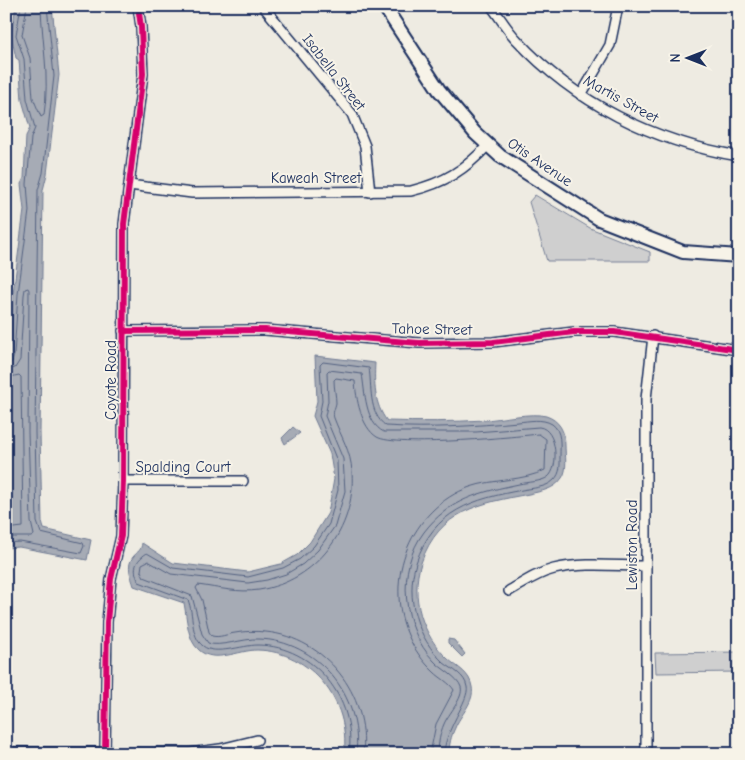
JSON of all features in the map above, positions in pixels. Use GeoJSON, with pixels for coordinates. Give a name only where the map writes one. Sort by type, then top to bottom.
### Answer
{"type":"FeatureCollection","features":[{"type":"Feature","properties":{"kind":"street","name":"Coyote Road"},"geometry":{"type":"LineString","coordinates":[[104,753],[107,622],[111,579],[121,536],[124,224],[143,74],[138,6]]}},
{"type":"Feature","properties":{"kind":"street","name":"Isabella Street"},"geometry":{"type":"LineString","coordinates":[[263,6],[352,114],[365,146],[370,192]]}},
{"type":"Feature","properties":{"kind":"street","name":"Otis Avenue"},"geometry":{"type":"LineString","coordinates":[[384,6],[440,90],[488,146],[521,171],[599,219],[683,252],[739,256]]}},
{"type":"Feature","properties":{"kind":"street","name":"Martis Street"},"geometry":{"type":"LineString","coordinates":[[491,6],[516,39],[581,95],[618,117],[652,133],[701,149],[739,156]]}},
{"type":"Feature","properties":{"kind":"street"},"geometry":{"type":"LineString","coordinates":[[581,95],[610,45],[618,6]]}},
{"type":"Feature","properties":{"kind":"street","name":"Kaweah Street"},"geometry":{"type":"LineString","coordinates":[[129,185],[192,192],[411,191],[437,185],[465,167],[488,146]]}},
{"type":"Feature","properties":{"kind":"street","name":"Tahoe Street"},"geometry":{"type":"LineString","coordinates":[[123,331],[265,330],[419,343],[493,342],[574,332],[614,332],[653,336],[739,350]]}},
{"type":"Feature","properties":{"kind":"street","name":"Lewiston Road"},"geometry":{"type":"LineString","coordinates":[[646,754],[646,398],[653,336]]}},
{"type":"Feature","properties":{"kind":"street","name":"Spalding Court"},"geometry":{"type":"LineString","coordinates":[[123,481],[243,481]]}},
{"type":"Feature","properties":{"kind":"street"},"geometry":{"type":"LineString","coordinates":[[508,591],[533,577],[552,570],[584,566],[646,566]]}},
{"type":"Feature","properties":{"kind":"street"},"geometry":{"type":"LineString","coordinates":[[6,752],[190,752],[220,749],[257,740]]}},
{"type":"Feature","properties":{"kind":"shaded area"},"geometry":{"type":"Polygon","coordinates":[[[535,195],[590,228],[650,252],[650,261],[547,261],[529,202],[535,195]]]}},
{"type":"Feature","properties":{"kind":"shaded area"},"geometry":{"type":"Polygon","coordinates":[[[739,652],[739,672],[656,673],[655,653],[739,652]]]}},
{"type":"Feature","properties":{"kind":"water"},"geometry":{"type":"Polygon","coordinates":[[[16,6],[52,6],[59,75],[47,174],[43,190],[40,432],[42,522],[44,529],[91,540],[87,560],[19,547],[6,548],[6,364],[10,354],[13,294],[24,210],[21,184],[24,178],[26,136],[30,128],[22,100],[19,60],[16,58],[11,35],[16,6]]]}},
{"type":"Feature","properties":{"kind":"water"},"geometry":{"type":"Polygon","coordinates":[[[315,356],[375,363],[377,400],[387,421],[461,421],[540,415],[554,420],[562,431],[565,440],[566,467],[564,475],[559,482],[543,491],[478,506],[450,520],[429,545],[421,563],[417,589],[418,602],[425,627],[439,649],[466,674],[472,687],[469,703],[452,734],[449,754],[344,754],[341,716],[334,699],[323,683],[310,670],[294,659],[277,653],[257,650],[219,656],[205,654],[192,641],[184,603],[134,586],[130,564],[142,543],[173,563],[248,572],[281,564],[297,555],[310,542],[328,513],[334,479],[330,454],[313,416],[317,401],[315,356]]]}},
{"type":"Feature","properties":{"kind":"water"},"geometry":{"type":"Polygon","coordinates":[[[293,427],[300,433],[285,444],[282,438],[293,427]]]}},
{"type":"Feature","properties":{"kind":"water"},"geometry":{"type":"Polygon","coordinates":[[[448,639],[454,640],[465,654],[462,657],[448,643],[448,639]]]}},
{"type":"Feature","properties":{"kind":"cycle path"},"geometry":{"type":"LineString","coordinates":[[105,754],[107,622],[111,579],[121,536],[123,481],[124,224],[143,74],[138,6]]}},
{"type":"Feature","properties":{"kind":"cycle path"},"geometry":{"type":"LineString","coordinates":[[123,331],[265,330],[419,343],[493,342],[574,332],[614,332],[739,350]]}}]}
